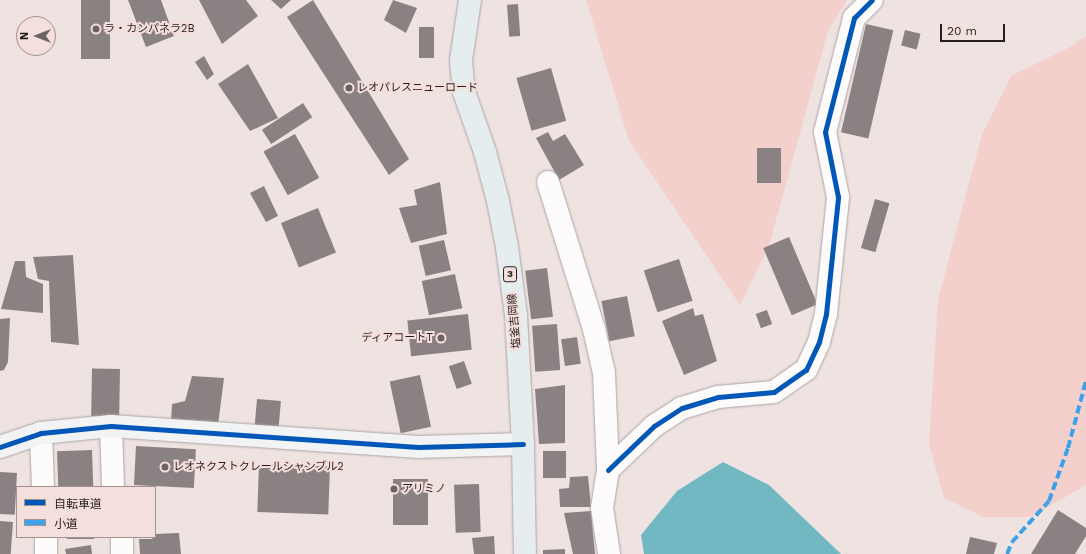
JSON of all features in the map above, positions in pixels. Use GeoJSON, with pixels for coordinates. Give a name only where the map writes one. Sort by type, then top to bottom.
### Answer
{"type":"FeatureCollection","features":[{"type":"Feature","properties":{"kind":"main road","name":"塩釜吉岡線"},"geometry":{"type":"LineString","coordinates":[[470,0],[461,60],[464,92],[485,152],[498,201],[507,247],[516,316],[523,444],[525,554]]}},
{"type":"Feature","properties":{"kind":"street"},"geometry":{"type":"LineString","coordinates":[[608,470],[654,426],[682,408],[718,397],[774,392],[806,370],[819,342],[826,314],[838,197],[825,132],[854,18],[872,0]]}},
{"type":"Feature","properties":{"kind":"street"},"geometry":{"type":"LineString","coordinates":[[548,182],[594,328],[604,373],[608,470],[602,508],[609,554]]}},
{"type":"Feature","properties":{"kind":"street"},"geometry":{"type":"LineString","coordinates":[[111,426],[114,486]]}},
{"type":"Feature","properties":{"kind":"street"},"geometry":{"type":"LineString","coordinates":[[0,446],[41,433],[111,426],[418,447],[523,444]]}},
{"type":"Feature","properties":{"kind":"street"},"geometry":{"type":"LineString","coordinates":[[41,433],[43,486]]}},
{"type":"Feature","properties":{"kind":"street"},"geometry":{"type":"LineString","coordinates":[[46,538],[46,554]]}},
{"type":"Feature","properties":{"kind":"street"},"geometry":{"type":"LineString","coordinates":[[122,538],[122,554]]}},
{"type":"Feature","properties":{"kind":"shaded area"},"geometry":{"type":"Polygon","coordinates":[[[586,0],[847,0],[828,31],[769,246],[740,305],[629,141],[586,0]]]}},
{"type":"Feature","properties":{"kind":"shaded area"},"geometry":{"type":"Polygon","coordinates":[[[1086,36],[1086,485],[1031,517],[983,517],[944,498],[929,444],[938,299],[982,134],[1011,76],[1070,47],[1086,36]]]}},
{"type":"Feature","properties":{"kind":"water"},"geometry":{"type":"Polygon","coordinates":[[[723,462],[769,485],[841,554],[644,554],[641,535],[677,491],[723,462]]]}},
{"type":"Feature","properties":{"kind":"building","name":"ラ・カンパネラ2B"},"geometry":{"type":"Polygon","coordinates":[[[81,0],[110,0],[110,59],[81,59],[81,0]]]}},
{"type":"Feature","properties":{"kind":"building"},"geometry":{"type":"Polygon","coordinates":[[[128,0],[161,0],[174,36],[146,47],[128,0]]]}},
{"type":"Feature","properties":{"kind":"building"},"geometry":{"type":"Polygon","coordinates":[[[199,0],[246,0],[258,16],[222,44],[199,0]]]}},
{"type":"Feature","properties":{"kind":"building"},"geometry":{"type":"Polygon","coordinates":[[[271,0],[291,0],[281,9],[271,0]]]}},
{"type":"Feature","properties":{"kind":"building","name":"レオパレスニューロード"},"geometry":{"type":"Polygon","coordinates":[[[313,0],[409,159],[389,175],[287,17],[313,0]]]}},
{"type":"Feature","properties":{"kind":"building"},"geometry":{"type":"Polygon","coordinates":[[[393,0],[417,8],[406,33],[384,20],[393,0]]]}},
{"type":"Feature","properties":{"kind":"building"},"geometry":{"type":"Polygon","coordinates":[[[518,4],[520,36],[509,37],[507,5],[518,4]]]}},
{"type":"Feature","properties":{"kind":"building"},"geometry":{"type":"Polygon","coordinates":[[[866,24],[893,30],[868,138],[841,132],[866,24]]]}},
{"type":"Feature","properties":{"kind":"building"},"geometry":{"type":"Polygon","coordinates":[[[419,27],[434,27],[434,58],[419,58],[419,27]]]}},
{"type":"Feature","properties":{"kind":"building"},"geometry":{"type":"Polygon","coordinates":[[[905,30],[921,34],[917,49],[901,46],[905,30]]]}},
{"type":"Feature","properties":{"kind":"building"},"geometry":{"type":"Polygon","coordinates":[[[204,56],[214,74],[207,80],[195,62],[204,56]]]}},
{"type":"Feature","properties":{"kind":"building"},"geometry":{"type":"Polygon","coordinates":[[[248,64],[278,118],[250,131],[218,84],[248,64]]]}},
{"type":"Feature","properties":{"kind":"building"},"geometry":{"type":"Polygon","coordinates":[[[551,68],[566,121],[532,131],[516,78],[551,68]]]}},
{"type":"Feature","properties":{"kind":"building"},"geometry":{"type":"Polygon","coordinates":[[[303,103],[312,117],[271,144],[262,130],[303,103]]]}},
{"type":"Feature","properties":{"kind":"building"},"geometry":{"type":"Polygon","coordinates":[[[548,132],[553,141],[565,134],[584,165],[559,180],[536,138],[548,132]]]}},
{"type":"Feature","properties":{"kind":"building"},"geometry":{"type":"Polygon","coordinates":[[[295,134],[319,178],[288,195],[264,151],[295,134]]]}},
{"type":"Feature","properties":{"kind":"building"},"geometry":{"type":"Polygon","coordinates":[[[757,148],[781,148],[781,183],[757,183],[757,148]]]}},
{"type":"Feature","properties":{"kind":"building"},"geometry":{"type":"Polygon","coordinates":[[[440,182],[447,234],[411,243],[399,208],[417,205],[414,190],[440,182]]]}},
{"type":"Feature","properties":{"kind":"building"},"geometry":{"type":"Polygon","coordinates":[[[264,186],[278,216],[266,222],[250,193],[264,186]]]}},
{"type":"Feature","properties":{"kind":"building"},"geometry":{"type":"Polygon","coordinates":[[[875,199],[889,203],[875,252],[861,248],[875,199]]]}},
{"type":"Feature","properties":{"kind":"building"},"geometry":{"type":"Polygon","coordinates":[[[318,208],[336,253],[299,267],[281,223],[318,208]]]}},
{"type":"Feature","properties":{"kind":"building"},"geometry":{"type":"Polygon","coordinates":[[[789,237],[818,304],[792,315],[763,248],[789,237]]]}},
{"type":"Feature","properties":{"kind":"building"},"geometry":{"type":"Polygon","coordinates":[[[444,240],[451,270],[426,276],[419,246],[444,240]]]}},
{"type":"Feature","properties":{"kind":"building"},"geometry":{"type":"Polygon","coordinates":[[[73,255],[79,345],[51,342],[49,281],[38,279],[33,257],[73,255]]]}},
{"type":"Feature","properties":{"kind":"building"},"geometry":{"type":"Polygon","coordinates":[[[679,259],[693,301],[657,312],[644,270],[679,259]]]}},
{"type":"Feature","properties":{"kind":"building"},"geometry":{"type":"Polygon","coordinates":[[[15,261],[25,261],[26,277],[43,284],[43,313],[1,309],[15,261]]]}},
{"type":"Feature","properties":{"kind":"building"},"geometry":{"type":"Polygon","coordinates":[[[547,268],[553,317],[531,319],[525,271],[547,268]]]}},
{"type":"Feature","properties":{"kind":"building"},"geometry":{"type":"Polygon","coordinates":[[[455,274],[462,308],[429,315],[422,281],[455,274]]]}},
{"type":"Feature","properties":{"kind":"building"},"geometry":{"type":"Polygon","coordinates":[[[627,296],[635,336],[609,341],[601,301],[627,296]]]}},
{"type":"Feature","properties":{"kind":"building"},"geometry":{"type":"Polygon","coordinates":[[[693,308],[695,316],[703,314],[717,361],[684,375],[662,321],[693,308]]]}},
{"type":"Feature","properties":{"kind":"building"},"geometry":{"type":"Polygon","coordinates":[[[767,310],[772,324],[761,328],[756,314],[767,310]]]}},
{"type":"Feature","properties":{"kind":"building","name":"ディアコートT"},"geometry":{"type":"Polygon","coordinates":[[[468,314],[472,350],[411,356],[407,320],[468,314]]]}},
{"type":"Feature","properties":{"kind":"building"},"geometry":{"type":"Polygon","coordinates":[[[10,318],[8,362],[4,370],[0,371],[0,319],[10,318]]]}},
{"type":"Feature","properties":{"kind":"building"},"geometry":{"type":"Polygon","coordinates":[[[557,324],[560,370],[535,372],[532,326],[557,324]]]}},
{"type":"Feature","properties":{"kind":"building"},"geometry":{"type":"Polygon","coordinates":[[[577,337],[581,364],[565,366],[561,339],[577,337]]]}},
{"type":"Feature","properties":{"kind":"building"},"geometry":{"type":"Polygon","coordinates":[[[464,361],[472,384],[457,389],[449,366],[464,361]]]}},
{"type":"Feature","properties":{"kind":"building"},"geometry":{"type":"Polygon","coordinates":[[[92,369],[120,369],[119,417],[91,417],[92,369]]]}},
{"type":"Feature","properties":{"kind":"building"},"geometry":{"type":"Polygon","coordinates":[[[420,375],[431,427],[401,433],[390,381],[420,375]]]}},
{"type":"Feature","properties":{"kind":"building"},"geometry":{"type":"Polygon","coordinates":[[[192,376],[224,378],[218,425],[171,421],[172,404],[185,401],[192,376]]]}},
{"type":"Feature","properties":{"kind":"building"},"geometry":{"type":"Polygon","coordinates":[[[565,385],[565,443],[539,444],[535,389],[565,385]]]}},
{"type":"Feature","properties":{"kind":"building"},"geometry":{"type":"Polygon","coordinates":[[[257,399],[281,401],[278,431],[254,429],[257,399]]]}},
{"type":"Feature","properties":{"kind":"building","name":"レオネクストクレールシャンブル2"},"geometry":{"type":"Polygon","coordinates":[[[136,446],[196,449],[194,488],[134,485],[136,446]]]}},
{"type":"Feature","properties":{"kind":"building"},"geometry":{"type":"Polygon","coordinates":[[[92,450],[93,486],[58,486],[57,451],[92,450]]]}},
{"type":"Feature","properties":{"kind":"building"},"geometry":{"type":"Polygon","coordinates":[[[543,451],[566,451],[566,478],[543,478],[543,451]]]}},
{"type":"Feature","properties":{"kind":"building"},"geometry":{"type":"Polygon","coordinates":[[[259,464],[330,466],[328,514],[257,512],[259,464]]]}},
{"type":"Feature","properties":{"kind":"building"},"geometry":{"type":"Polygon","coordinates":[[[0,472],[17,473],[15,515],[0,514],[0,472]]]}},
{"type":"Feature","properties":{"kind":"building"},"geometry":{"type":"Polygon","coordinates":[[[588,476],[591,507],[560,507],[559,489],[569,488],[570,477],[588,476]]]}},
{"type":"Feature","properties":{"kind":"building"},"geometry":{"type":"Polygon","coordinates":[[[393,479],[428,479],[428,525],[393,525],[393,479]]]}},
{"type":"Feature","properties":{"kind":"building"},"geometry":{"type":"Polygon","coordinates":[[[479,484],[481,532],[456,533],[454,485],[479,484]]]}},
{"type":"Feature","properties":{"kind":"building"},"geometry":{"type":"Polygon","coordinates":[[[1058,510],[1086,528],[1086,536],[1075,554],[1031,554],[1058,510]]]}},
{"type":"Feature","properties":{"kind":"building"},"geometry":{"type":"Polygon","coordinates":[[[591,511],[595,554],[573,554],[564,513],[591,511]]]}},
{"type":"Feature","properties":{"kind":"building"},"geometry":{"type":"Polygon","coordinates":[[[0,521],[13,522],[11,554],[0,554],[0,521]]]}},
{"type":"Feature","properties":{"kind":"building"},"geometry":{"type":"Polygon","coordinates":[[[179,533],[181,554],[140,554],[139,539],[156,538],[156,534],[179,533]]]}},
{"type":"Feature","properties":{"kind":"building"},"geometry":{"type":"Polygon","coordinates":[[[494,536],[495,554],[474,554],[472,538],[494,536]]]}},
{"type":"Feature","properties":{"kind":"building"},"geometry":{"type":"Polygon","coordinates":[[[970,537],[997,543],[994,554],[966,554],[970,537]]]}},
{"type":"Feature","properties":{"kind":"building"},"geometry":{"type":"Polygon","coordinates":[[[67,538],[94,538],[94,539],[67,538]]]}},
{"type":"Feature","properties":{"kind":"building"},"geometry":{"type":"Polygon","coordinates":[[[91,545],[92,554],[66,554],[65,549],[91,545]]]}},
{"type":"Feature","properties":{"kind":"building"},"geometry":{"type":"Polygon","coordinates":[[[565,549],[565,554],[543,554],[543,550],[565,549]]]}},
{"type":"Feature","properties":{"kind":"marked path"},"geometry":{"type":"LineString","coordinates":[[1007,554],[1012,542],[1049,501],[1068,448],[1086,381]]}},
{"type":"Feature","properties":{"kind":"cycle path"},"geometry":{"type":"LineString","coordinates":[[608,470],[654,426],[682,408],[718,397],[774,392],[806,370],[819,342],[826,314],[838,197],[825,132],[854,18],[872,0]]}},
{"type":"Feature","properties":{"kind":"cycle path"},"geometry":{"type":"LineString","coordinates":[[0,447],[41,433],[111,426],[418,447],[523,444]]}},
{"type":"Feature","properties":{"kind":"place","name":"ラ・カンパネラ2B"},"geometry":{"type":"Point","coordinates":[96,29]}},
{"type":"Feature","properties":{"kind":"place","name":"レオパレスニューロード"},"geometry":{"type":"Point","coordinates":[349,88]}},
{"type":"Feature","properties":{"kind":"place","name":"ディアコートT"},"geometry":{"type":"Point","coordinates":[441,338]}},
{"type":"Feature","properties":{"kind":"place","name":"レオネクストクレールシャンブル2"},"geometry":{"type":"Point","coordinates":[165,467]}},
{"type":"Feature","properties":{"kind":"place","name":"アリミノ"},"geometry":{"type":"Point","coordinates":[394,489]}}]}
